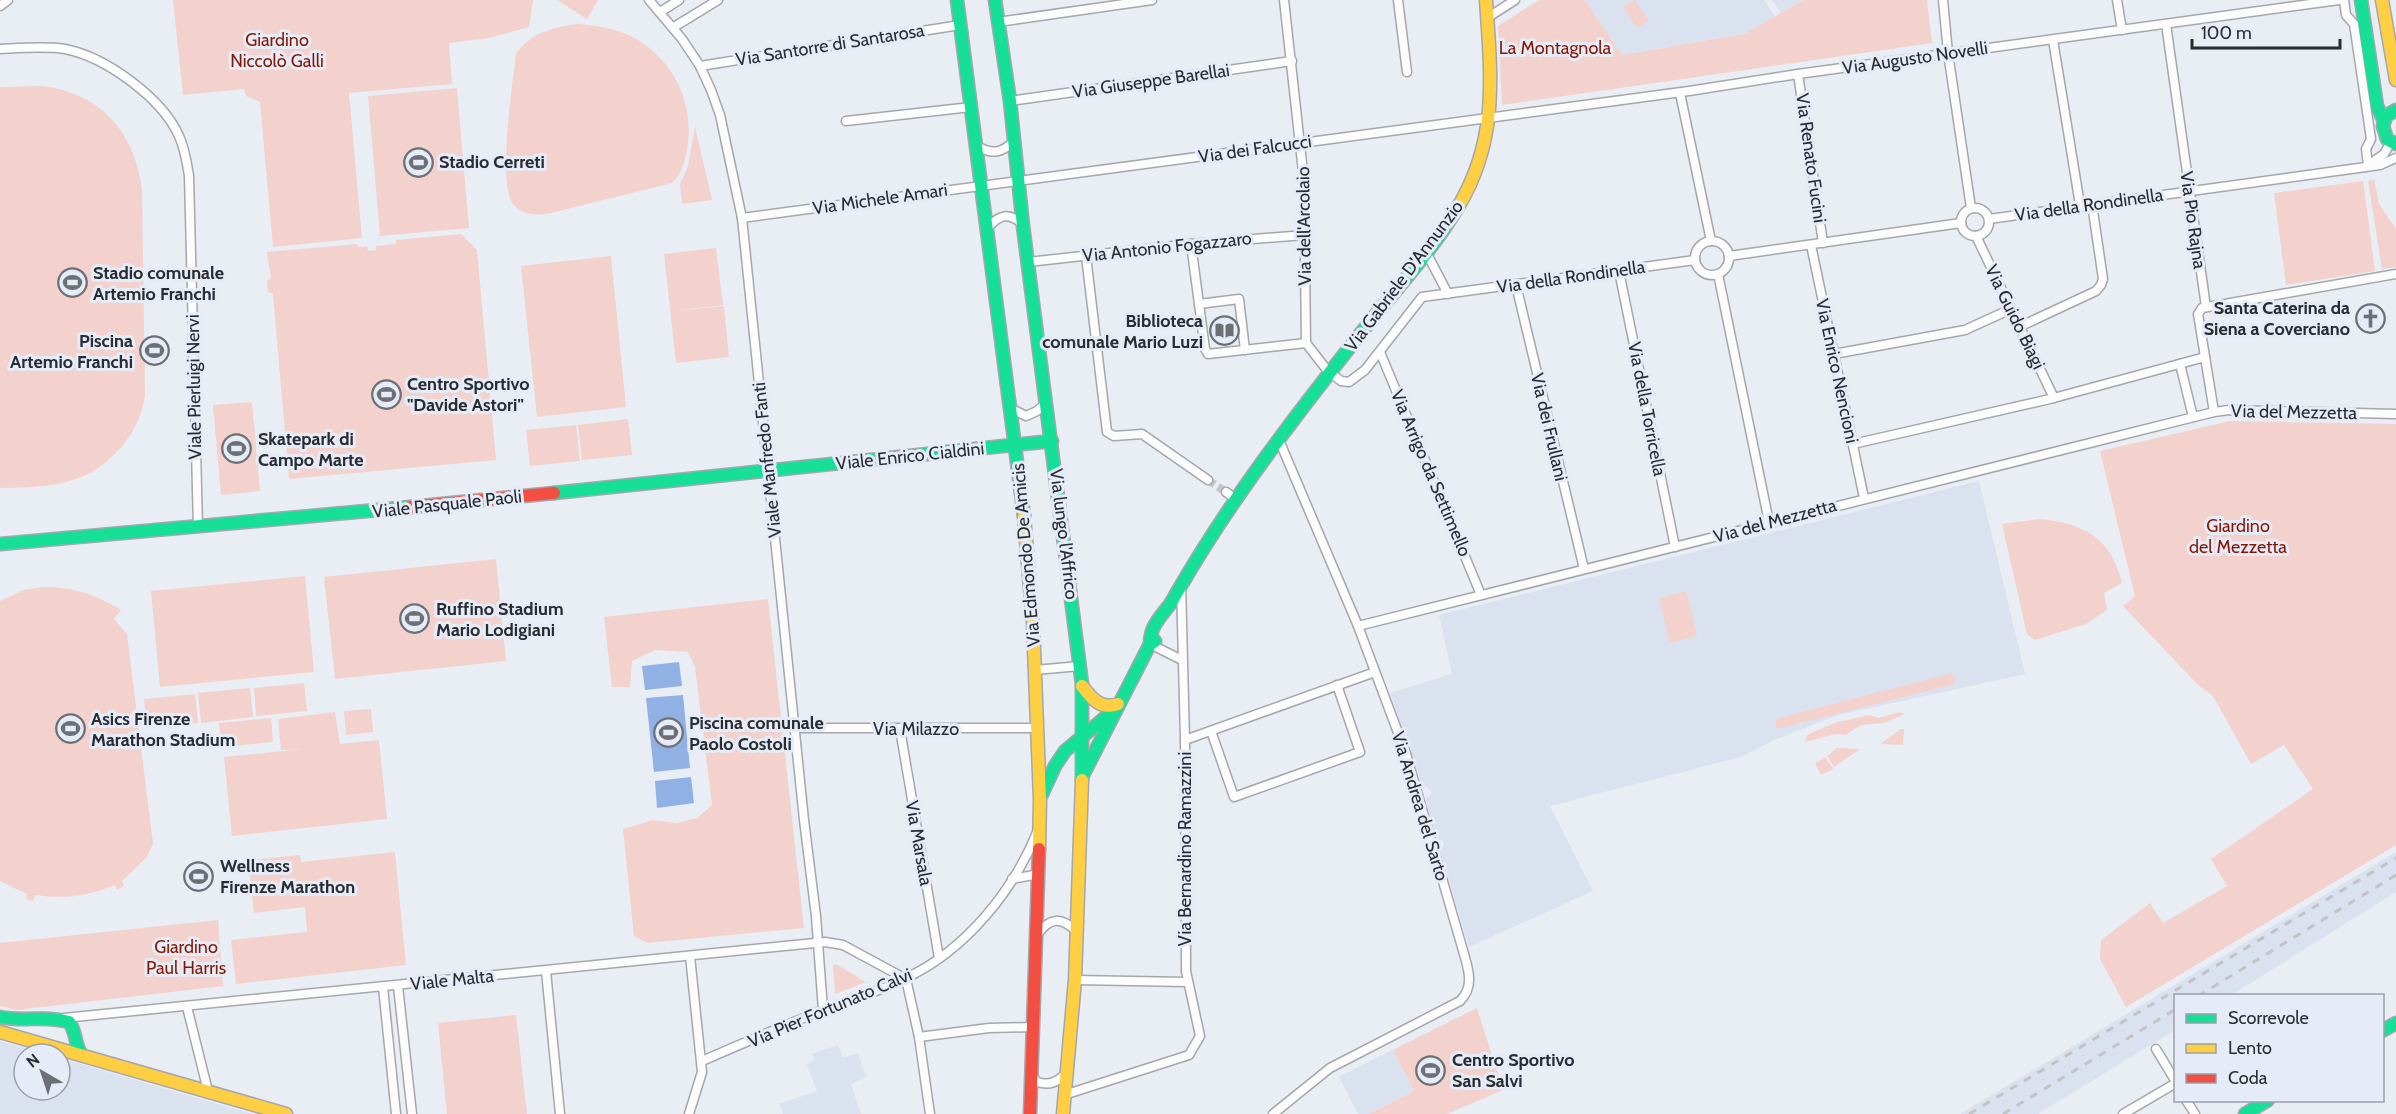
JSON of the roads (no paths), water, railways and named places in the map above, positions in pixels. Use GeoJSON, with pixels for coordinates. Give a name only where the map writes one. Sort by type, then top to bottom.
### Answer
{"type":"FeatureCollection","features":[{"type":"Feature","properties":{"kind":"street"},"geometry":{"type":"LineString","coordinates":[[0,6],[8,0]]}},
{"type":"Feature","properties":{"kind":"street","name":"Viale Manfredo Fanti"},"geometry":{"type":"LineString","coordinates":[[649,0],[674,27],[700,66],[720,115],[742,218],[818,943],[823,1010]]}},
{"type":"Feature","properties":{"kind":"street"},"geometry":{"type":"LineString","coordinates":[[660,12],[679,0]]}},
{"type":"Feature","properties":{"kind":"street"},"geometry":{"type":"LineString","coordinates":[[674,27],[718,0]]}},
{"type":"Feature","properties":{"kind":"street","name":"Via Edmondo De Amicis"},"geometry":{"type":"LineString","coordinates":[[957,0],[1012,409],[1027,539],[1040,800],[1030,1114]]}},
{"type":"Feature","properties":{"kind":"street","name":"Via lungo l'Affrico"},"geometry":{"type":"LineString","coordinates":[[995,0],[1010,101],[1023,226],[1082,686],[1083,736],[1075,980],[1063,1114]]}},
{"type":"Feature","properties":{"kind":"street"},"geometry":{"type":"LineString","coordinates":[[998,22],[1152,0]]}},
{"type":"Feature","properties":{"kind":"street","name":"Via dell'Arcolaio"},"geometry":{"type":"LineString","coordinates":[[1284,0],[1302,143],[1306,343]]}},
{"type":"Feature","properties":{"kind":"street"},"geometry":{"type":"LineString","coordinates":[[1398,0],[1407,72]]}},
{"type":"Feature","properties":{"kind":"street","name":"Via Gabriele D'Annunzio"},"geometry":{"type":"LineString","coordinates":[[1081,778],[1150,644],[1156,640],[1168,617],[1167,609],[1181,584],[1279,440],[1426,252],[1472,183],[1484,150],[1491,118],[1486,0]]}},
{"type":"Feature","properties":{"kind":"street"},"geometry":{"type":"LineString","coordinates":[[1487,18],[1515,0]]}},
{"type":"Feature","properties":{"kind":"street"},"geometry":{"type":"LineString","coordinates":[[1943,0],[1948,53],[1971,208],[1963,214],[1961,224],[1966,233],[1976,236]]}},
{"type":"Feature","properties":{"kind":"street"},"geometry":{"type":"LineString","coordinates":[[2117,0],[2122,30]]}},
{"type":"Feature","properties":{"kind":"street","name":"Via Augusto Novelli"},"geometry":{"type":"LineString","coordinates":[[1491,118],[2339,0]]}},
{"type":"Feature","properties":{"kind":"street"},"geometry":{"type":"LineString","coordinates":[[2344,0],[2346,15],[2354,24],[2371,139],[2366,149],[2368,165],[2384,154],[2393,143],[2383,132],[2384,121],[2396,110]]}},
{"type":"Feature","properties":{"kind":"street"},"geometry":{"type":"LineString","coordinates":[[2361,0],[2377,106],[2384,121]]}},
{"type":"Feature","properties":{"kind":"street"},"geometry":{"type":"LineString","coordinates":[[2382,0],[2396,80]]}},
{"type":"Feature","properties":{"kind":"street","name":"Via Pio Rajna"},"geometry":{"type":"LineString","coordinates":[[2166,24],[2206,307],[2199,313],[2214,412]]}},
{"type":"Feature","properties":{"kind":"street","name":"Via Santorre di Santarosa"},"geometry":{"type":"LineString","coordinates":[[700,66],[960,25]]}},
{"type":"Feature","properties":{"kind":"street"},"geometry":{"type":"LineString","coordinates":[[2053,40],[2080,205]]}},
{"type":"Feature","properties":{"kind":"street","name":"Viale Pierluigi Nervi"},"geometry":{"type":"LineString","coordinates":[[0,49],[65,50],[99,61],[121,74],[151,99],[166,115],[179,135],[189,176],[198,528]]}},
{"type":"Feature","properties":{"kind":"street","name":"Via Giuseppe Barellai"},"geometry":{"type":"LineString","coordinates":[[1010,101],[1292,61]]}},
{"type":"Feature","properties":{"kind":"street","name":"Via Renato Fucini"},"geometry":{"type":"LineString","coordinates":[[1798,74],[1823,243]]}},
{"type":"Feature","properties":{"kind":"street"},"geometry":{"type":"LineString","coordinates":[[1680,93],[1711,241]]}},
{"type":"Feature","properties":{"kind":"street"},"geometry":{"type":"LineString","coordinates":[[846,121],[971,107]]}},
{"type":"Feature","properties":{"kind":"street","name":"Via dei Falcucci"},"geometry":{"type":"LineString","coordinates":[[1019,180],[1491,118]]}},
{"type":"Feature","properties":{"kind":"street"},"geometry":{"type":"LineString","coordinates":[[977,146],[989,152],[997,152],[1014,141]]}},
{"type":"Feature","properties":{"kind":"street","name":"Via della Rondinella"},"geometry":{"type":"LineString","coordinates":[[1989,219],[2385,164],[2396,158]]}},
{"type":"Feature","properties":{"kind":"street","name":"Via Michele Amari"},"geometry":{"type":"LineString","coordinates":[[742,218],[1019,180]]}},
{"type":"Feature","properties":{"kind":"street"},"geometry":{"type":"LineString","coordinates":[[2019,327],[2096,291],[2102,285],[2092,204]]}},
{"type":"Feature","properties":{"kind":"street","name":"Via della Rondinella"},"geometry":{"type":"LineString","coordinates":[[1971,208],[1983,210],[1989,219],[1986,230],[1976,236]]}},
{"type":"Feature","properties":{"kind":"street"},"geometry":{"type":"LineString","coordinates":[[988,228],[998,218],[1005,215],[1014,218],[1023,226]]}},
{"type":"Feature","properties":{"kind":"street"},"geometry":{"type":"LineString","coordinates":[[1729,256],[1961,224]]}},
{"type":"Feature","properties":{"kind":"street","name":"Via Antonio Fogazzaro"},"geometry":{"type":"LineString","coordinates":[[1028,262],[1191,244],[1305,236]]}},
{"type":"Feature","properties":{"kind":"street","name":"Via Guido Biagi"},"geometry":{"type":"LineString","coordinates":[[1976,236],[2054,398]]}},
{"type":"Feature","properties":{"kind":"street"},"geometry":{"type":"LineString","coordinates":[[1711,241],[1723,245],[1729,256],[1726,267],[1713,275],[1703,272],[1695,260],[1699,247],[1711,241]]}},
{"type":"Feature","properties":{"kind":"street"},"geometry":{"type":"LineString","coordinates":[[1191,244],[1207,353],[1306,343],[1318,362],[1330,373]]}},
{"type":"Feature","properties":{"kind":"street","name":"Via Enrico Nencioni"},"geometry":{"type":"LineString","coordinates":[[1810,244],[1864,498]]}},
{"type":"Feature","properties":{"kind":"street"},"geometry":{"type":"LineString","coordinates":[[1426,252],[1448,294]]}},
{"type":"Feature","properties":{"kind":"street"},"geometry":{"type":"LineString","coordinates":[[1086,256],[1107,432],[1114,436],[1142,434],[1208,480]]}},
{"type":"Feature","properties":{"kind":"street","name":"Via della Rondinella"},"geometry":{"type":"LineString","coordinates":[[1422,297],[1695,260]]}},
{"type":"Feature","properties":{"kind":"street","name":"Via della Torricella"},"geometry":{"type":"LineString","coordinates":[[1619,271],[1675,547]]}},
{"type":"Feature","properties":{"kind":"street"},"geometry":{"type":"LineString","coordinates":[[1718,274],[1769,522]]}},
{"type":"Feature","properties":{"kind":"street"},"geometry":{"type":"LineString","coordinates":[[2206,307],[2396,274]]}},
{"type":"Feature","properties":{"kind":"street","name":"Via dei Frullani"},"geometry":{"type":"LineString","coordinates":[[1516,285],[1584,569]]}},
{"type":"Feature","properties":{"kind":"street","name":"Via Gabriele D'Annunzio"},"geometry":{"type":"LineString","coordinates":[[1330,373],[1343,381],[1353,380],[1380,352],[1422,297]]}},
{"type":"Feature","properties":{"kind":"street"},"geometry":{"type":"LineString","coordinates":[[1199,304],[1239,299],[1245,350]]}},
{"type":"Feature","properties":{"kind":"street"},"geometry":{"type":"LineString","coordinates":[[1834,354],[1965,330],[2011,309]]}},
{"type":"Feature","properties":{"kind":"street","name":"Via Arrigo da Settimello"},"geometry":{"type":"LineString","coordinates":[[1380,352],[1481,595]]}},
{"type":"Feature","properties":{"kind":"street"},"geometry":{"type":"LineString","coordinates":[[1853,444],[2054,398],[2205,357]]}},
{"type":"Feature","properties":{"kind":"street"},"geometry":{"type":"LineString","coordinates":[[2180,364],[2193,417]]}},
{"type":"Feature","properties":{"kind":"street"},"geometry":{"type":"LineString","coordinates":[[1012,409],[1026,416],[1037,411],[1047,402]]}},
{"type":"Feature","properties":{"kind":"street","name":"Via del Mezzetta"},"geometry":{"type":"LineString","coordinates":[[1358,626],[2214,412],[2396,414]]}},
{"type":"Feature","properties":{"kind":"street","name":"Via Andrea del Sarto"},"geometry":{"type":"LineString","coordinates":[[1274,1114],[1330,1068],[1460,1001],[1469,985],[1468,968],[1411,769],[1358,626],[1279,440]]}},
{"type":"Feature","properties":{"kind":"street","name":"Viale Enrico Cialdini"},"geometry":{"type":"LineString","coordinates":[[768,471],[1052,441]]}},
{"type":"Feature","properties":{"kind":"street","name":"Viale Pasquale Paoli"},"geometry":{"type":"LineString","coordinates":[[0,544],[126,535],[768,471]]}},
{"type":"Feature","properties":{"kind":"street"},"geometry":{"type":"LineString","coordinates":[[1226,492],[1237,500]]}},
{"type":"Feature","properties":{"kind":"street","name":"Via Bernardino Ramazzini"},"geometry":{"type":"LineString","coordinates":[[1064,1095],[1189,1055],[1200,1036],[1187,982],[1181,584]]}},
{"type":"Feature","properties":{"kind":"street"},"geometry":{"type":"LineString","coordinates":[[1150,644],[1182,660]]}},
{"type":"Feature","properties":{"kind":"street"},"geometry":{"type":"LineString","coordinates":[[1035,670],[1080,666]]}},
{"type":"Feature","properties":{"kind":"street"},"geometry":{"type":"LineString","coordinates":[[1185,740],[1376,672]]}},
{"type":"Feature","properties":{"kind":"street"},"geometry":{"type":"LineString","coordinates":[[1082,686],[1102,706],[1108,707],[1119,703]]}},
{"type":"Feature","properties":{"kind":"street"},"geometry":{"type":"LineString","coordinates":[[1211,731],[1234,798],[1360,752],[1337,686]]}},
{"type":"Feature","properties":{"kind":"street","name":"Via Gabriele D'Annunzio"},"geometry":{"type":"LineString","coordinates":[[1083,736],[1119,703]]}},
{"type":"Feature","properties":{"kind":"street","name":"Via Milazzo"},"geometry":{"type":"LineString","coordinates":[[795,728],[1037,728]]}},
{"type":"Feature","properties":{"kind":"street","name":"Via Marsala"},"geometry":{"type":"LineString","coordinates":[[900,729],[939,958]]}},
{"type":"Feature","properties":{"kind":"street"},"geometry":{"type":"LineString","coordinates":[[1040,800],[1058,760],[1072,744],[1083,736]]}},
{"type":"Feature","properties":{"kind":"street","name":"Via Pier Fortunato Calvi"},"geometry":{"type":"LineString","coordinates":[[702,1061],[906,978],[939,958],[979,922],[1012,879],[1040,825]]}},
{"type":"Feature","properties":{"kind":"street"},"geometry":{"type":"LineString","coordinates":[[1012,879],[1039,874]]}},
{"type":"Feature","properties":{"kind":"street"},"geometry":{"type":"LineString","coordinates":[[1037,935],[1045,925],[1054,920],[1061,920],[1076,931]]}},
{"type":"Feature","properties":{"kind":"street","name":"Viale Malta"},"geometry":{"type":"LineString","coordinates":[[60,1019],[825,942],[843,945],[906,978]]}},
{"type":"Feature","properties":{"kind":"street"},"geometry":{"type":"LineString","coordinates":[[689,1114],[700,1082],[702,1061],[690,956]]}},
{"type":"Feature","properties":{"kind":"street"},"geometry":{"type":"LineString","coordinates":[[546,971],[560,1114]]}},
{"type":"Feature","properties":{"kind":"street"},"geometry":{"type":"LineString","coordinates":[[906,978],[919,1037],[930,1114]]}},
{"type":"Feature","properties":{"kind":"street"},"geometry":{"type":"LineString","coordinates":[[1075,980],[1187,982]]}},
{"type":"Feature","properties":{"kind":"street"},"geometry":{"type":"LineString","coordinates":[[398,986],[412,1114]]}},
{"type":"Feature","properties":{"kind":"street"},"geometry":{"type":"LineString","coordinates":[[383,987],[396,1114]]}},
{"type":"Feature","properties":{"kind":"street"},"geometry":{"type":"LineString","coordinates":[[187,1007],[208,1091]]}},
{"type":"Feature","properties":{"kind":"street"},"geometry":{"type":"LineString","coordinates":[[0,1017],[15,1020],[60,1019],[71,1023],[75,1034],[75,1047],[82,1055]]}},
{"type":"Feature","properties":{"kind":"street"},"geometry":{"type":"LineString","coordinates":[[70,1042],[79,1022],[86,1017]]}},
{"type":"Feature","properties":{"kind":"street"},"geometry":{"type":"LineString","coordinates":[[919,1037],[989,1028],[1033,1027]]}},
{"type":"Feature","properties":{"kind":"street"},"geometry":{"type":"LineString","coordinates":[[0,1032],[36,1042]]}},
{"type":"Feature","properties":{"kind":"street"},"geometry":{"type":"LineString","coordinates":[[2156,1049],[2174,1081]]}},
{"type":"Feature","properties":{"kind":"street"},"geometry":{"type":"LineString","coordinates":[[72,1052],[286,1114]]}},
{"type":"Feature","properties":{"kind":"street"},"geometry":{"type":"LineString","coordinates":[[1031,1074],[1037,1082],[1049,1084],[1057,1081],[1067,1072]]}},
{"type":"Feature","properties":{"kind":"street"},"geometry":{"type":"LineString","coordinates":[[2124,1114],[2174,1084]]}},
{"type":"Feature","properties":{"kind":"street"},"geometry":{"type":"LineString","coordinates":[[2245,1114],[2259,1111]]}},
{"type":"Feature","properties":{"kind":"water","name":"Piscina comunale Paolo Costoli"},"geometry":{"type":"Polygon","coordinates":[[[679,662],[682,686],[645,690],[642,666],[679,662]]]}},
{"type":"Feature","properties":{"kind":"water","name":"Piscina comunale Paolo Costoli"},"geometry":{"type":"Polygon","coordinates":[[[683,695],[690,768],[654,772],[646,698],[683,695]]]}},
{"type":"Feature","properties":{"kind":"water","name":"Piscina comunale Paolo Costoli"},"geometry":{"type":"Polygon","coordinates":[[[691,777],[694,803],[657,808],[655,781],[691,777]]]}},
{"type":"Feature","properties":{"kind":"tunnel"},"geometry":{"type":"LineString","coordinates":[[1208,480],[1226,492]]}},
{"type":"Feature","properties":{"kind":"railway"},"geometry":{"type":"LineString","coordinates":[[1969,1114],[2396,858]]}},
{"type":"Feature","properties":{"kind":"railway"},"geometry":{"type":"LineString","coordinates":[[2201,994],[2396,875]]}},
{"type":"Feature","properties":{"kind":"railway"},"geometry":{"type":"LineString","coordinates":[[2003,1114],[2174,1010]]}},
{"type":"Feature","properties":{"kind":"place","name":"Stadio Cerreti"},"geometry":{"type":"Point","coordinates":[418,162]}},
{"type":"Feature","properties":{"kind":"place","name":"Stadio comunale Artemio Franchi"},"geometry":{"type":"Point","coordinates":[72,283]}},
{"type":"Feature","properties":{"kind":"place","name":"Santa Caterina da Siena a Coverciano"},"geometry":{"type":"Point","coordinates":[2371,318]}},
{"type":"Feature","properties":{"kind":"place","name":"Biblioteca comunale Mario Luzi"},"geometry":{"type":"Point","coordinates":[1224,331]}},
{"type":"Feature","properties":{"kind":"place","name":"Piscina Artemio Franchi"},"geometry":{"type":"Point","coordinates":[154,351]}},
{"type":"Feature","properties":{"kind":"place","name":"Centro Sportivo \"Davide Astori\""},"geometry":{"type":"Point","coordinates":[386,394]}},
{"type":"Feature","properties":{"kind":"place","name":"Skatepark di Campo Marte"},"geometry":{"type":"Point","coordinates":[237,449]}},
{"type":"Feature","properties":{"kind":"place","name":"Ruffino Stadium Mario Lodigiani"},"geometry":{"type":"Point","coordinates":[415,619]}},
{"type":"Feature","properties":{"kind":"place","name":"Asics Firenze Marathon Stadium"},"geometry":{"type":"Point","coordinates":[70,729]}},
{"type":"Feature","properties":{"kind":"place","name":"Piscina comunale Paolo Costoli"},"geometry":{"type":"Point","coordinates":[668,733]}},
{"type":"Feature","properties":{"kind":"place","name":"Wellness Firenze Marathon"},"geometry":{"type":"Point","coordinates":[199,876]}},
{"type":"Feature","properties":{"kind":"place","name":"Centro Sportivo San Salvi"},"geometry":{"type":"Point","coordinates":[1431,1070]}},
{"type":"Feature","properties":{"kind":"park label","name":"La Montagnola"},"geometry":{"type":"Point","coordinates":[1555,48]}},
{"type":"Feature","properties":{"kind":"park label","name":"Giardino Niccolò Galli"},"geometry":{"type":"Point","coordinates":[277,50]}},
{"type":"Feature","properties":{"kind":"park label","name":"Giardino del Mezzetta"},"geometry":{"type":"Point","coordinates":[2238,536]}},
{"type":"Feature","properties":{"kind":"park label","name":"Giardino Paul Harris"},"geometry":{"type":"Point","coordinates":[186,957]}}]}
